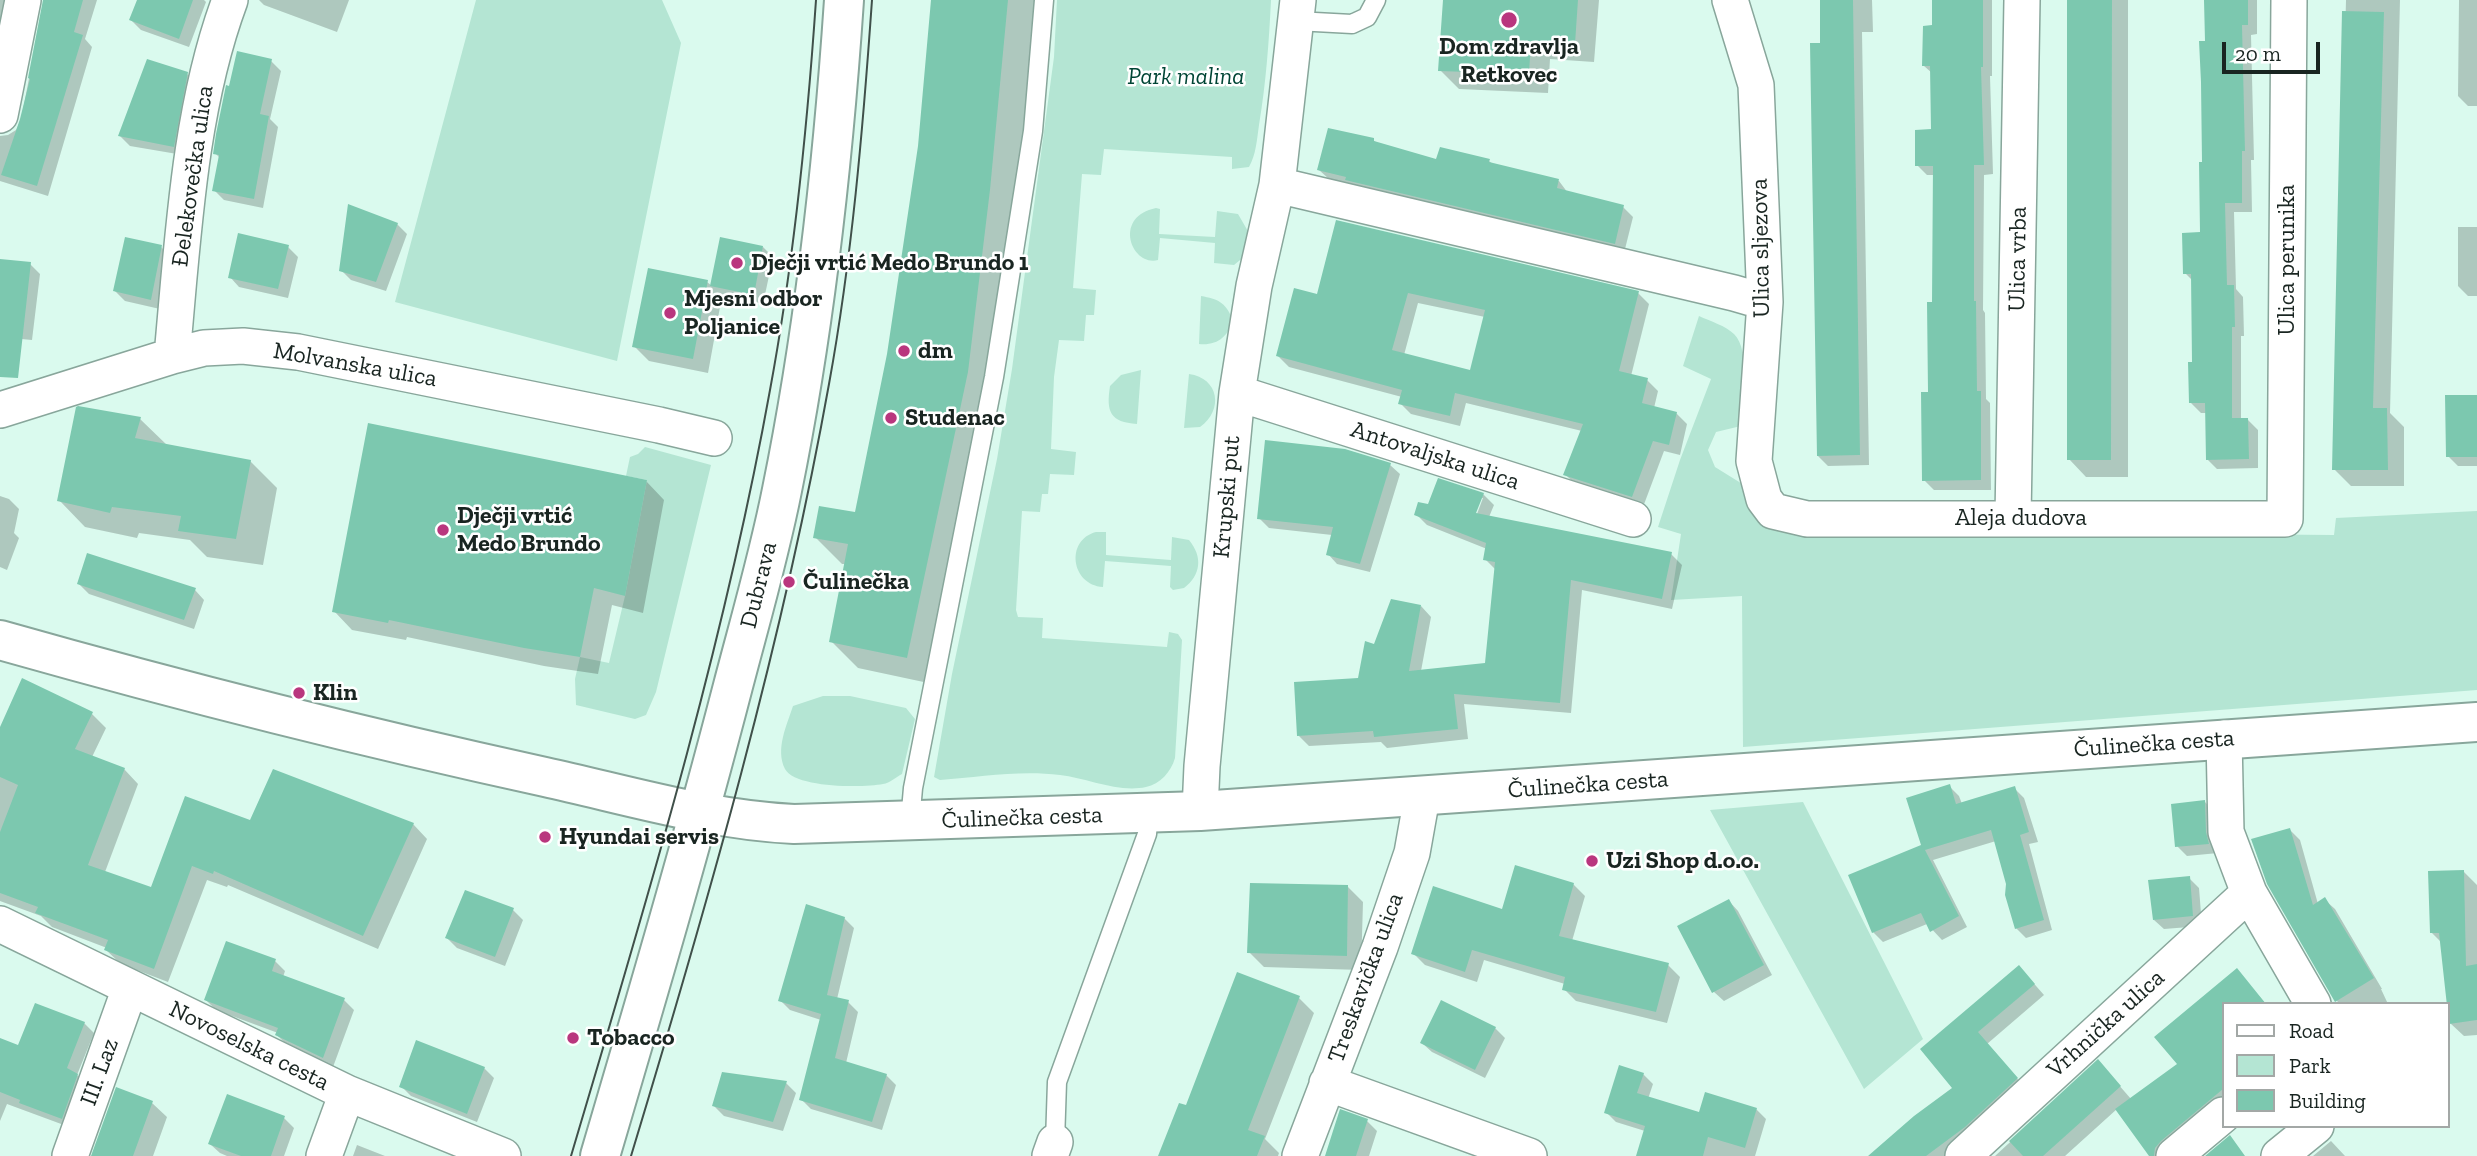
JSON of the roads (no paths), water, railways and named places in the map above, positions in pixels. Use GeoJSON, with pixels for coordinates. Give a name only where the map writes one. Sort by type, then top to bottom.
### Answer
{"type":"FeatureCollection","features":[{"type":"Feature","properties":{"kind":"main road","name":"Dubrava"},"geometry":{"type":"LineString","coordinates":[[600,1156],[699,813],[781,495],[800,395],[832,156],[844,0]]}},
{"type":"Feature","properties":{"kind":"main road"},"geometry":{"type":"LineString","coordinates":[[0,640],[304,721],[699,813]]}},
{"type":"Feature","properties":{"kind":"main road","name":"Čulinečka cesta"},"geometry":{"type":"LineString","coordinates":[[699,813],[771,823],[910,822],[1200,811],[2477,722]]}},
{"type":"Feature","properties":{"kind":"street"},"geometry":{"type":"LineString","coordinates":[[0,115],[23,0]]}},
{"type":"Feature","properties":{"kind":"street","name":"Đelekovečka ulica"},"geometry":{"type":"LineString","coordinates":[[172,356],[183,234],[203,89],[230,0]]}},
{"type":"Feature","properties":{"kind":"street","name":"Ulica sljezova"},"geometry":{"type":"LineString","coordinates":[[1730,0],[1756,85],[1765,302],[1755,461],[1764,499]]}},
{"type":"Feature","properties":{"kind":"street","name":"Ulica vrba"},"geometry":{"type":"LineString","coordinates":[[2013,517],[2022,0]]}},
{"type":"Feature","properties":{"kind":"street","name":"Ulica perunika"},"geometry":{"type":"LineString","coordinates":[[2285,519],[2289,0]]}},
{"type":"Feature","properties":{"kind":"street","name":"Krupski put"},"geometry":{"type":"LineString","coordinates":[[1200,811],[1201,773],[1237,393],[1254,286],[1277,186],[1297,11]]}},
{"type":"Feature","properties":{"kind":"street"},"geometry":{"type":"LineString","coordinates":[[1277,186],[1765,302]]}},
{"type":"Feature","properties":{"kind":"street","name":"Molvanska ulica"},"geometry":{"type":"LineString","coordinates":[[0,410],[172,356],[204,348],[243,346],[298,352],[714,438]]}},
{"type":"Feature","properties":{"kind":"street","name":"Antovaljska ulica"},"geometry":{"type":"LineString","coordinates":[[1237,393],[1633,519]]}},
{"type":"Feature","properties":{"kind":"street","name":"Aleja dudova"},"geometry":{"type":"LineString","coordinates":[[1764,499],[1773,511],[1807,519],[2285,519]]}},
{"type":"Feature","properties":{"kind":"street"},"geometry":{"type":"LineString","coordinates":[[2224,738],[2227,832],[2249,893],[2311,1002]]}},
{"type":"Feature","properties":{"kind":"street","name":"Treskavička ulica"},"geometry":{"type":"LineString","coordinates":[[1300,1156],[1380,947],[1412,853],[1422,797]]}},
{"type":"Feature","properties":{"kind":"street","name":"Vrhnička ulica"},"geometry":{"type":"LineString","coordinates":[[1963,1156],[2249,893]]}},
{"type":"Feature","properties":{"kind":"street","name":"Novoselska cesta"},"geometry":{"type":"LineString","coordinates":[[0,925],[347,1093],[503,1156]]}},
{"type":"Feature","properties":{"kind":"street","name":"III. Laz"},"geometry":{"type":"LineString","coordinates":[[70,1156],[130,988]]}},
{"type":"Feature","properties":{"kind":"street"},"geometry":{"type":"LineString","coordinates":[[1327,1083],[1529,1156]]}},
{"type":"Feature","properties":{"kind":"street"},"geometry":{"type":"LineString","coordinates":[[324,1156],[347,1093]]}},
{"type":"Feature","properties":{"kind":"street"},"geometry":{"type":"LineString","coordinates":[[2174,1156],[2222,1116]]}},
{"type":"Feature","properties":{"kind":"street"},"geometry":{"type":"LineString","coordinates":[[2279,1156],[2314,1128]]}},
{"type":"Feature","properties":{"kind":"lane"},"geometry":{"type":"LineString","coordinates":[[910,822],[913,788],[994,377],[1033,131],[1044,0]]}},
{"type":"Feature","properties":{"kind":"lane"},"geometry":{"type":"LineString","coordinates":[[1297,11],[1352,24],[1367,17],[1376,0]]}},
{"type":"Feature","properties":{"kind":"lane"},"geometry":{"type":"LineString","coordinates":[[1052,1149],[1056,1082],[1147,834],[1149,813]]}},
{"type":"Feature","properties":{"kind":"tram line"},"geometry":{"type":"LineString","coordinates":[[571,1156],[681,776],[730,584],[751,487],[770,390],[793,244],[816,0]]}},
{"type":"Feature","properties":{"kind":"tram line"},"geometry":{"type":"LineString","coordinates":[[631,1156],[741,773],[810,482],[837,337],[850,241],[861,145],[872,0]]}},
{"type":"Feature","properties":{"kind":"place","name":"Dom zdravlja Retkovec"},"geometry":{"type":"Point","coordinates":[1509,20]}},
{"type":"Feature","properties":{"kind":"place","name":"Dječji vrtić Medo Brundo 1"},"geometry":{"type":"Point","coordinates":[737,263]}},
{"type":"Feature","properties":{"kind":"place","name":"Mjesni odbor Poljanice"},"geometry":{"type":"Point","coordinates":[670,313]}},
{"type":"Feature","properties":{"kind":"place","name":"dm"},"geometry":{"type":"Point","coordinates":[904,351]}},
{"type":"Feature","properties":{"kind":"place","name":"Studenac"},"geometry":{"type":"Point","coordinates":[891,418]}},
{"type":"Feature","properties":{"kind":"place","name":"Dječji vrtić Medo Brundo"},"geometry":{"type":"Point","coordinates":[443,530]}},
{"type":"Feature","properties":{"kind":"place","name":"Čulinečka"},"geometry":{"type":"Point","coordinates":[789,582]}},
{"type":"Feature","properties":{"kind":"place","name":"Klin"},"geometry":{"type":"Point","coordinates":[299,693]}},
{"type":"Feature","properties":{"kind":"place","name":"Hyundai servis"},"geometry":{"type":"Point","coordinates":[545,837]}},
{"type":"Feature","properties":{"kind":"place","name":"Uzi Shop d.o.o."},"geometry":{"type":"Point","coordinates":[1592,861]}},
{"type":"Feature","properties":{"kind":"place","name":"Tobacco"},"geometry":{"type":"Point","coordinates":[573,1038]}},
{"type":"Feature","properties":{"kind":"park label","name":"Park malina"},"geometry":{"type":"Point","coordinates":[1186,77]}}]}
